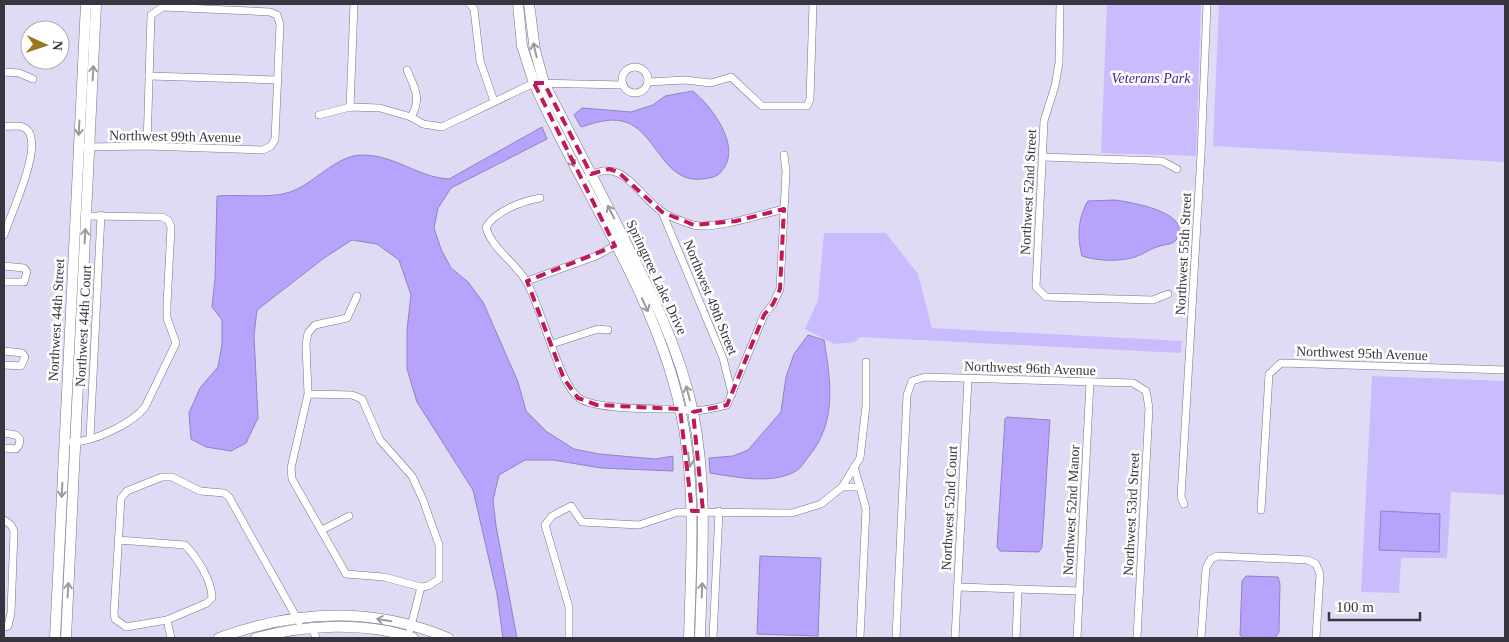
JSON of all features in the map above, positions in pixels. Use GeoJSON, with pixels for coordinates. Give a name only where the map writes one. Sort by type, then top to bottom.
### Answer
{"type":"FeatureCollection","features":[{"type":"Feature","properties":{"kind":"street","name":"Northwest 44th Street"},"geometry":{"type":"LineString","coordinates":[[54,638],[86,4]]}},
{"type":"Feature","properties":{"kind":"street","name":"Northwest 44th Street"},"geometry":{"type":"LineString","coordinates":[[66,638],[96,4]]}},
{"type":"Feature","properties":{"kind":"street"},"geometry":{"type":"LineString","coordinates":[[350,107],[354,4]]}},
{"type":"Feature","properties":{"kind":"street"},"geometry":{"type":"LineString","coordinates":[[470,4],[474,9],[480,61],[494,101]]}},
{"type":"Feature","properties":{"kind":"street"},"geometry":{"type":"LineString","coordinates":[[518,4],[522,46],[539,83]]}},
{"type":"Feature","properties":{"kind":"street","name":"Springtree Lake Drive"},"geometry":{"type":"LineString","coordinates":[[529,4],[539,83],[549,116],[656,331],[670,369],[680,409],[689,460],[692,511],[689,638]]}},
{"type":"Feature","properties":{"kind":"street"},"geometry":{"type":"LineString","coordinates":[[648,82],[685,80],[711,83],[731,77],[762,106],[807,106],[810,99],[813,4]]}},
{"type":"Feature","properties":{"kind":"street","name":"Northwest 52nd Street"},"geometry":{"type":"LineString","coordinates":[[1060,4],[1059,63],[1055,86],[1044,122],[1036,287],[1046,297],[1154,300],[1168,294]]}},
{"type":"Feature","properties":{"kind":"street","name":"Northwest 55th Street"},"geometry":{"type":"LineString","coordinates":[[1184,504],[1181,497],[1201,154],[1207,4]]}},
{"type":"Feature","properties":{"kind":"street"},"geometry":{"type":"LineString","coordinates":[[148,146],[151,15],[163,7],[270,12],[277,15],[280,24],[277,80],[150,76]]}},
{"type":"Feature","properties":{"kind":"street"},"geometry":{"type":"LineString","coordinates":[[634,67],[645,72],[648,82],[643,90],[635,93],[627,90],[623,85],[624,74],[634,67]]}},
{"type":"Feature","properties":{"kind":"street"},"geometry":{"type":"LineString","coordinates":[[407,70],[416,91],[418,105],[410,117]]}},
{"type":"Feature","properties":{"kind":"street"},"geometry":{"type":"LineString","coordinates":[[4,72],[19,73],[33,79]]}},
{"type":"Feature","properties":{"kind":"street","name":"Northwest 99th Avenue"},"geometry":{"type":"LineString","coordinates":[[79,147],[148,146],[263,150],[271,146],[275,139],[277,80]]}},
{"type":"Feature","properties":{"kind":"street"},"geometry":{"type":"LineString","coordinates":[[319,115],[350,107],[380,108],[410,117],[422,124],[442,127],[494,101],[539,83],[623,85]]}},
{"type":"Feature","properties":{"kind":"street","name":"Springtree Lake Drive"},"geometry":{"type":"LineString","coordinates":[[539,83],[591,174],[625,241],[665,322],[683,374],[693,412],[699,453],[703,511],[700,638]]}},
{"type":"Feature","properties":{"kind":"street"},"geometry":{"type":"LineString","coordinates":[[4,126],[23,127],[30,133],[32,140],[30,160],[4,235]]}},
{"type":"Feature","properties":{"kind":"street"},"geometry":{"type":"LineString","coordinates":[[540,198],[529,200],[491,218],[486,227],[488,236],[527,281],[564,378],[578,398],[597,405],[680,409],[693,412],[727,405],[764,315],[773,304],[780,289],[786,171],[784,154]]}},
{"type":"Feature","properties":{"kind":"street"},"geometry":{"type":"LineString","coordinates":[[1042,157],[1162,161],[1177,169]]}},
{"type":"Feature","properties":{"kind":"street"},"geometry":{"type":"LineString","coordinates":[[582,180],[591,174],[609,169],[618,172],[662,212],[694,225],[736,221],[784,209]]}},
{"type":"Feature","properties":{"kind":"street","name":"Northwest 49th Street"},"geometry":{"type":"LineString","coordinates":[[662,212],[722,358],[732,394]]}},
{"type":"Feature","properties":{"kind":"street"},"geometry":{"type":"LineString","coordinates":[[64,441],[85,441],[90,437],[113,430],[138,416],[176,343],[167,318],[170,227],[168,220],[162,217],[86,216]]}},
{"type":"Feature","properties":{"kind":"street","name":"Northwest 44th Court"},"geometry":{"type":"LineString","coordinates":[[90,437],[101,216]]}},
{"type":"Feature","properties":{"kind":"street"},"geometry":{"type":"LineString","coordinates":[[527,281],[625,241]]}},
{"type":"Feature","properties":{"kind":"street"},"geometry":{"type":"LineString","coordinates":[[4,266],[24,268],[27,272],[24,282],[4,282]]}},
{"type":"Feature","properties":{"kind":"street"},"geometry":{"type":"LineString","coordinates":[[308,394],[352,394],[362,400],[380,440],[412,476],[424,500],[439,545],[439,579],[428,586],[421,587],[384,577],[346,574],[292,479],[290,468],[308,394],[306,344],[308,333],[315,325],[347,318],[357,296]]}},
{"type":"Feature","properties":{"kind":"street"},"geometry":{"type":"LineString","coordinates":[[552,344],[598,330],[608,330]]}},
{"type":"Feature","properties":{"kind":"street"},"geometry":{"type":"LineString","coordinates":[[4,351],[22,352],[25,357],[21,366],[4,365]]}},
{"type":"Feature","properties":{"kind":"street"},"geometry":{"type":"LineString","coordinates":[[569,638],[569,607],[545,525],[552,516],[571,506],[582,522],[639,525],[678,512],[792,513],[821,504],[842,487],[860,458],[866,406],[866,362]]}},
{"type":"Feature","properties":{"kind":"street","name":"Northwest 95th Avenue"},"geometry":{"type":"LineString","coordinates":[[1260,510],[1269,374],[1281,363],[1505,370]]}},
{"type":"Feature","properties":{"kind":"street","name":"Northwest 96th Avenue"},"geometry":{"type":"LineString","coordinates":[[896,638],[907,395],[912,382],[925,377],[1090,382],[1132,384],[1146,391]]}},
{"type":"Feature","properties":{"kind":"street","name":"Northwest 52nd Court"},"geometry":{"type":"LineString","coordinates":[[955,638],[968,379]]}},
{"type":"Feature","properties":{"kind":"street","name":"Northwest 52nd Manor"},"geometry":{"type":"LineString","coordinates":[[1077,638],[1090,382]]}},
{"type":"Feature","properties":{"kind":"street","name":"Northwest 53rd Street"},"geometry":{"type":"LineString","coordinates":[[1137,638],[1149,408],[1146,391]]}},
{"type":"Feature","properties":{"kind":"street"},"geometry":{"type":"LineString","coordinates":[[4,433],[20,439],[16,449],[4,448]]}},
{"type":"Feature","properties":{"kind":"street"},"geometry":{"type":"LineString","coordinates":[[854,467],[866,509],[860,638]]}},
{"type":"Feature","properties":{"kind":"street"},"geometry":{"type":"LineString","coordinates":[[118,540],[185,545],[191,551],[212,588],[212,598],[207,603],[167,620],[126,628],[115,619],[114,614],[118,540],[121,498],[127,491],[162,477],[172,477],[200,491],[224,493],[229,497],[296,616],[316,638]]}},
{"type":"Feature","properties":{"kind":"street"},"geometry":{"type":"LineString","coordinates":[[842,487],[860,487]]}},
{"type":"Feature","properties":{"kind":"street"},"geometry":{"type":"LineString","coordinates":[[713,638],[719,511]]}},
{"type":"Feature","properties":{"kind":"street"},"geometry":{"type":"LineString","coordinates":[[322,530],[349,516]]}},
{"type":"Feature","properties":{"kind":"street"},"geometry":{"type":"LineString","coordinates":[[4,520],[11,525],[14,531],[11,613],[6,626]]}},
{"type":"Feature","properties":{"kind":"street"},"geometry":{"type":"LineString","coordinates":[[1202,638],[1206,568],[1212,559],[1217,556],[1308,560],[1316,564],[1320,574],[1316,638]]}},
{"type":"Feature","properties":{"kind":"street"},"geometry":{"type":"LineString","coordinates":[[256,638],[307,627],[357,628],[409,638],[421,587]]}},
{"type":"Feature","properties":{"kind":"street"},"geometry":{"type":"LineString","coordinates":[[958,587],[1080,591]]}},
{"type":"Feature","properties":{"kind":"street"},"geometry":{"type":"LineString","coordinates":[[1016,638],[1018,590]]}},
{"type":"Feature","properties":{"kind":"street"},"geometry":{"type":"LineString","coordinates":[[219,638],[296,616],[359,616],[411,625],[448,638]]}},
{"type":"Feature","properties":{"kind":"street"},"geometry":{"type":"LineString","coordinates":[[167,620],[171,638]]}},
{"type":"Feature","properties":{"kind":"highlighted area"},"geometry":{"type":"Polygon","coordinates":[[[534,83],[544,83],[591,174],[609,169],[618,172],[662,212],[694,225],[736,221],[784,209],[780,289],[773,304],[764,315],[727,405],[693,412],[703,511],[692,511],[680,409],[597,405],[578,398],[564,379],[527,281],[615,246],[534,83]]]}},
{"type":"Feature","properties":{"kind":"green space","name":"Veterans Park"},"geometry":{"type":"Polygon","coordinates":[[[1107,4],[1201,4],[1196,156],[1101,153],[1107,4]]]}},
{"type":"Feature","properties":{"kind":"green space"},"geometry":{"type":"Polygon","coordinates":[[[1219,4],[1505,5],[1505,162],[1213,146],[1219,4]]]}},
{"type":"Feature","properties":{"kind":"green space"},"geometry":{"type":"Polygon","coordinates":[[[824,233],[886,233],[918,274],[932,328],[1182,341],[1181,353],[860,337],[855,342],[834,344],[805,329],[818,300],[824,233]]]}},
{"type":"Feature","properties":{"kind":"green space"},"geometry":{"type":"Polygon","coordinates":[[[1372,376],[1505,381],[1505,495],[1451,492],[1447,558],[1401,558],[1399,593],[1361,592],[1372,376]]]}},
{"type":"Feature","properties":{"kind":"shaded area"},"geometry":{"type":"Polygon","coordinates":[[[693,91],[717,118],[727,141],[729,152],[727,163],[720,173],[710,178],[688,178],[677,173],[634,126],[622,121],[612,120],[581,127],[574,115],[582,108],[631,112],[653,105],[665,96],[693,91]]]}},
{"type":"Feature","properties":{"kind":"shaded area"},"geometry":{"type":"Polygon","coordinates":[[[542,127],[547,139],[451,188],[438,208],[434,228],[441,249],[451,268],[468,282],[483,302],[518,382],[526,411],[547,432],[574,449],[599,454],[655,459],[673,456],[673,471],[601,468],[553,460],[525,460],[499,475],[493,500],[517,638],[503,638],[497,594],[473,490],[417,402],[407,369],[407,330],[411,295],[399,260],[377,244],[352,240],[324,258],[257,310],[254,335],[258,418],[246,443],[231,451],[206,447],[191,439],[189,413],[200,388],[218,367],[222,344],[222,320],[212,307],[215,278],[217,196],[264,196],[290,192],[308,183],[342,160],[361,155],[385,158],[426,174],[449,179],[542,127]]]}},
{"type":"Feature","properties":{"kind":"shaded area"},"geometry":{"type":"Polygon","coordinates":[[[1115,200],[1154,209],[1173,218],[1178,225],[1179,232],[1176,240],[1171,244],[1157,247],[1129,259],[1108,260],[1082,256],[1079,242],[1079,227],[1088,201],[1115,200]]]}},
{"type":"Feature","properties":{"kind":"shaded area"},"geometry":{"type":"Polygon","coordinates":[[[808,335],[824,340],[830,386],[830,401],[824,429],[818,443],[809,456],[796,471],[776,478],[754,479],[710,473],[709,458],[733,456],[748,450],[781,412],[786,377],[794,354],[808,335]]]}},
{"type":"Feature","properties":{"kind":"shaded area"},"geometry":{"type":"Polygon","coordinates":[[[1007,417],[1050,420],[1042,547],[1039,552],[1000,551],[997,547],[1005,419],[1007,417]]]}},
{"type":"Feature","properties":{"kind":"shaded area"},"geometry":{"type":"Polygon","coordinates":[[[1381,511],[1440,514],[1439,552],[1379,550],[1381,511]]]}},
{"type":"Feature","properties":{"kind":"shaded area"},"geometry":{"type":"Polygon","coordinates":[[[760,556],[821,558],[818,636],[757,634],[760,556]]]}},
{"type":"Feature","properties":{"kind":"shaded area"},"geometry":{"type":"Polygon","coordinates":[[[1246,576],[1278,577],[1280,584],[1279,632],[1275,638],[1244,638],[1240,635],[1242,581],[1246,576]]]}}]}
